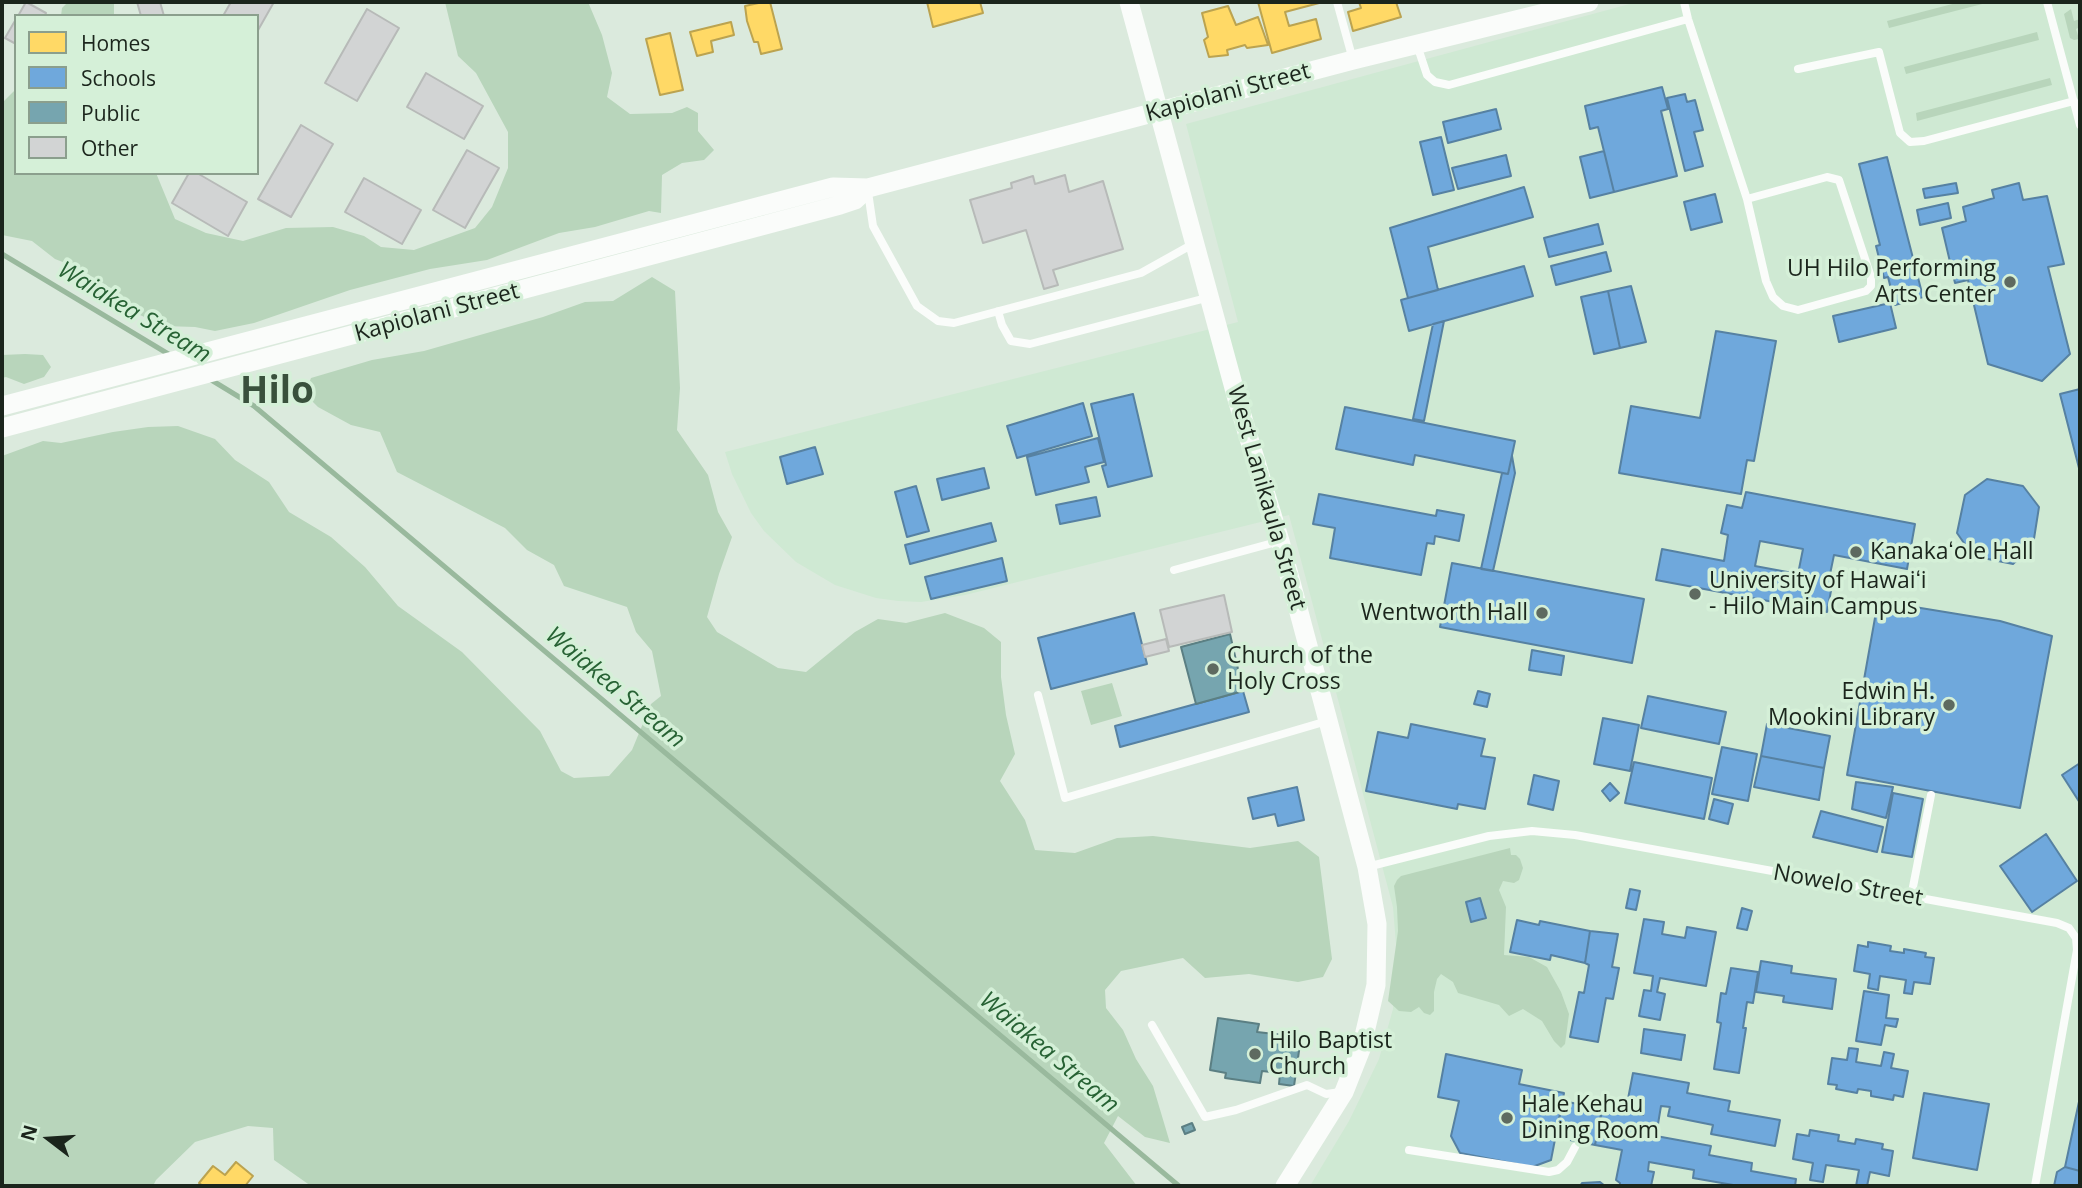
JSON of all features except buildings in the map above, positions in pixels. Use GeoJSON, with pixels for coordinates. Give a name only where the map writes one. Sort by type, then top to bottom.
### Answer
{"type":"FeatureCollection","features":[{"type":"Feature","properties":{"kind":"street","name":"West Lanikaula Street"},"geometry":{"type":"LineString","coordinates":[[1129,2],[1237,399],[1280,541],[1367,867],[1377,924],[1376,985],[1361,1049],[1344,1092],[1285,1186]]}},
{"type":"Feature","properties":{"kind":"street","name":"Kapiolani Street"},"geometry":{"type":"LineString","coordinates":[[2,406],[833,187],[868,188],[1353,60],[1589,2]]}},
{"type":"Feature","properties":{"kind":"street","name":"Kapiolani Street"},"geometry":{"type":"LineString","coordinates":[[2,428],[840,205],[855,200],[868,188]]}},
{"type":"Feature","properties":{"kind":"lane"},"geometry":{"type":"LineString","coordinates":[[1336,2],[1353,60]]}},
{"type":"Feature","properties":{"kind":"lane"},"geometry":{"type":"LineString","coordinates":[[1684,2],[1747,199],[1766,281],[1773,297],[1783,306],[1798,310],[1866,291],[1871,286],[1871,277],[1839,180],[1827,177],[1747,199]]}},
{"type":"Feature","properties":{"kind":"lane"},"geometry":{"type":"LineString","coordinates":[[2047,2],[2080,125]]}},
{"type":"Feature","properties":{"kind":"lane"},"geometry":{"type":"LineString","coordinates":[[1417,45],[1427,75],[1436,82],[1449,85],[1688,19]]}},
{"type":"Feature","properties":{"kind":"lane"},"geometry":{"type":"LineString","coordinates":[[1798,69],[1879,52],[1900,133],[1910,142],[1924,141],[2074,101]]}},
{"type":"Feature","properties":{"kind":"lane"},"geometry":{"type":"LineString","coordinates":[[868,188],[873,226],[917,306],[938,321],[954,323],[1142,273],[1195,243]]}},
{"type":"Feature","properties":{"kind":"lane"},"geometry":{"type":"LineString","coordinates":[[998,311],[1011,341],[1030,345],[1210,297]]}},
{"type":"Feature","properties":{"kind":"lane"},"geometry":{"type":"LineString","coordinates":[[1174,570],[1280,541]]}},
{"type":"Feature","properties":{"kind":"lane"},"geometry":{"type":"LineString","coordinates":[[1038,695],[1065,798],[1327,721]]}},
{"type":"Feature","properties":{"kind":"lane"},"geometry":{"type":"LineString","coordinates":[[1911,897],[1931,795]]}},
{"type":"Feature","properties":{"kind":"lane","name":"Nowelo Street"},"geometry":{"type":"LineString","coordinates":[[1367,867],[1489,836],[1532,831],[1575,835],[2057,923],[2069,928],[2078,935],[2077,950],[2035,1186]]}},
{"type":"Feature","properties":{"kind":"lane"},"geometry":{"type":"LineString","coordinates":[[1152,1025],[1205,1117],[1236,1110],[1307,1085],[1326,1094],[1344,1092]]}},
{"type":"Feature","properties":{"kind":"lane"},"geometry":{"type":"LineString","coordinates":[[1409,1150],[1549,1172],[1558,1170],[1567,1162],[1575,1147]]}},
{"type":"Feature","properties":{"kind":"shaded area"},"geometry":{"type":"Polygon","coordinates":[[[68,2],[114,2],[114,14],[61,14],[62,8],[68,2]]]}},
{"type":"Feature","properties":{"kind":"shaded area"},"geometry":{"type":"Polygon","coordinates":[[[445,2],[588,2],[602,35],[612,73],[607,97],[630,114],[672,113],[687,107],[698,113],[698,131],[714,150],[704,160],[682,163],[662,175],[661,213],[649,211],[595,227],[559,233],[487,260],[430,269],[350,290],[254,323],[215,331],[164,326],[140,315],[106,285],[55,259],[32,241],[2,235],[2,103],[14,91],[14,175],[157,175],[175,219],[206,233],[243,241],[286,228],[333,227],[364,236],[381,247],[414,250],[475,228],[492,207],[508,168],[508,132],[476,73],[458,56],[445,2]]]}},
{"type":"Feature","properties":{"kind":"shaded area","name":"University of Hawaiʻi - Hilo Main Campus"},"geometry":{"type":"Polygon","coordinates":[[[1637,2],[2080,2],[2080,1186],[1310,1186],[1349,1121],[1379,1059],[1393,1009],[1397,956],[1393,907],[1289,515],[965,595],[921,602],[898,601],[876,598],[835,585],[796,562],[764,531],[751,513],[732,474],[725,452],[1238,322],[1186,124],[1637,2]]]}},
{"type":"Feature","properties":{"kind":"shaded area"},"geometry":{"type":"Polygon","coordinates":[[[1960,2],[1990,2],[1889,28],[1887,21],[1960,2]]]}},
{"type":"Feature","properties":{"kind":"shaded area"},"geometry":{"type":"Polygon","coordinates":[[[2071,9],[2074,21],[2080,19],[2080,27],[2076,29],[2079,39],[2074,40],[2070,38],[2064,14],[2071,9]]]}},
{"type":"Feature","properties":{"kind":"shaded area"},"geometry":{"type":"Polygon","coordinates":[[[2037,32],[2039,40],[1906,74],[1904,67],[2037,32]]]}},
{"type":"Feature","properties":{"kind":"shaded area"},"geometry":{"type":"Polygon","coordinates":[[[2050,78],[2052,85],[1917,121],[1916,113],[2050,78]]]}},
{"type":"Feature","properties":{"kind":"shaded area"},"geometry":{"type":"Polygon","coordinates":[[[652,277],[675,291],[680,388],[677,430],[708,475],[718,512],[732,537],[707,617],[717,632],[778,668],[806,672],[855,632],[878,619],[906,623],[945,613],[984,628],[1001,642],[1001,677],[1015,754],[1000,781],[1025,820],[1035,850],[1075,853],[1117,838],[1153,836],[1250,848],[1298,841],[1319,857],[1332,959],[1323,977],[1298,982],[1249,974],[1205,978],[1183,958],[1121,971],[1105,990],[1106,1008],[1123,1030],[1136,1059],[1153,1086],[1170,1143],[1145,1137],[1118,1116],[1104,1143],[1137,1186],[311,1186],[274,1160],[273,1128],[248,1126],[195,1142],[153,1186],[2,1186],[2,456],[43,441],[61,443],[148,427],[178,426],[215,439],[235,460],[269,482],[289,512],[331,537],[365,567],[398,606],[462,652],[540,731],[561,771],[574,778],[609,776],[632,750],[651,704],[661,696],[652,651],[636,632],[627,607],[564,586],[554,565],[527,550],[505,528],[397,472],[380,432],[351,425],[318,407],[305,394],[311,378],[372,360],[424,351],[543,317],[585,302],[613,301],[652,277]]]}},
{"type":"Feature","properties":{"kind":"shaded area"},"geometry":{"type":"Polygon","coordinates":[[[2,355],[43,355],[51,367],[44,377],[24,384],[2,378],[2,355]]]}},
{"type":"Feature","properties":{"kind":"shaded area"},"geometry":{"type":"Polygon","coordinates":[[[1112,683],[1122,716],[1091,725],[1081,691],[1112,683]]]}},
{"type":"Feature","properties":{"kind":"shaded area"},"geometry":{"type":"Polygon","coordinates":[[[1510,848],[1511,855],[1520,859],[1523,868],[1519,880],[1514,883],[1503,881],[1499,890],[1506,907],[1504,955],[1529,957],[1547,967],[1569,1014],[1565,1044],[1561,1048],[1542,1021],[1523,1009],[1509,1016],[1499,1005],[1458,993],[1453,982],[1441,974],[1434,992],[1434,1011],[1430,1015],[1419,1007],[1411,1012],[1399,1011],[1388,1001],[1398,931],[1394,886],[1397,880],[1401,876],[1510,848]]]}},
{"type":"Feature","properties":{"kind":"waterway","name":"Waiakea Stream"},"geometry":{"type":"LineString","coordinates":[[2,254],[170,355]]}},
{"type":"Feature","properties":{"kind":"waterway","name":"Waiakea Stream"},"geometry":{"type":"LineString","coordinates":[[208,378],[254,406],[1179,1186]]}},
{"type":"Feature","properties":{"kind":"place","name":"UH Hilo Performing Arts Center"},"geometry":{"type":"Point","coordinates":[2010,282]}},
{"type":"Feature","properties":{"kind":"place","name":"Kanakaʻole Hall"},"geometry":{"type":"Point","coordinates":[1856,552]}},
{"type":"Feature","properties":{"kind":"place","name":"University of Hawaiʻi - Hilo Main Campus"},"geometry":{"type":"Point","coordinates":[1695,594]}},
{"type":"Feature","properties":{"kind":"place","name":"Wentworth Hall"},"geometry":{"type":"Point","coordinates":[1542,613]}},
{"type":"Feature","properties":{"kind":"place","name":"Church of the Holy Cross"},"geometry":{"type":"Point","coordinates":[1213,669]}},
{"type":"Feature","properties":{"kind":"place","name":"Edwin H. Mookini Library"},"geometry":{"type":"Point","coordinates":[1949,705]}},
{"type":"Feature","properties":{"kind":"place","name":"Hilo Baptist Church"},"geometry":{"type":"Point","coordinates":[1255,1054]}},
{"type":"Feature","properties":{"kind":"place","name":"Hale Kehau Dining Room"},"geometry":{"type":"Point","coordinates":[1507,1118]}},
{"type":"Feature","properties":{"kind":"district","name":"Hilo"},"geometry":{"type":"Point","coordinates":[277,392]}}]}
